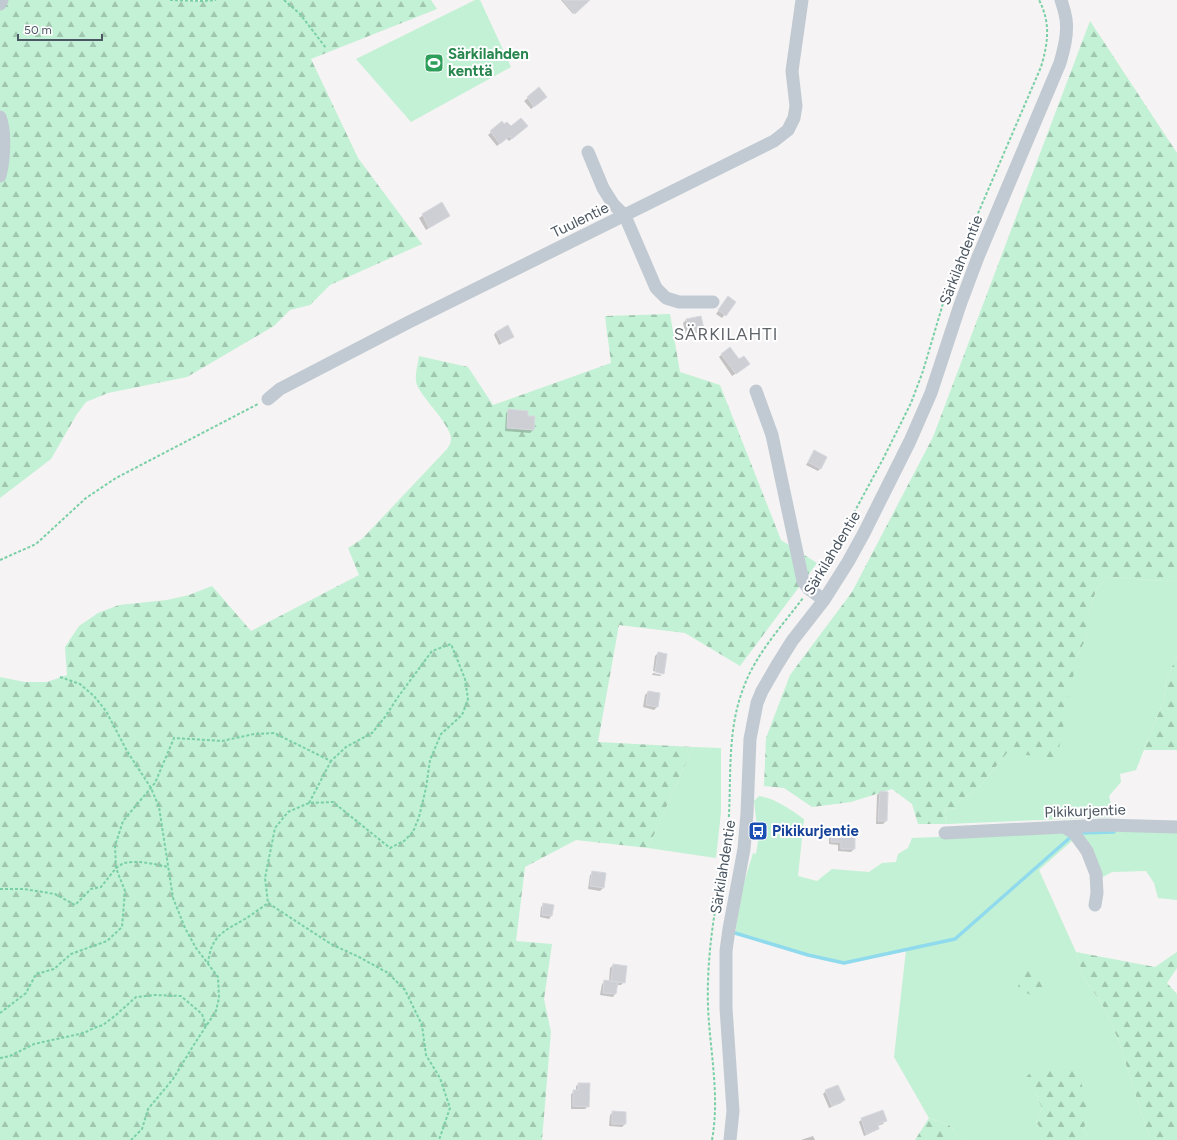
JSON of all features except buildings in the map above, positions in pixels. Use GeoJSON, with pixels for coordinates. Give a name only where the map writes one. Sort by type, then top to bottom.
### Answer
{"type":"FeatureCollection","features":[{"type":"Feature","properties":{"kind":"street"},"geometry":{"type":"LineString","coordinates":[[0,4],[2,0]]}},
{"type":"Feature","properties":{"kind":"street","name":"Tuulentie"},"geometry":{"type":"LineString","coordinates":[[268,399],[280,389],[402,326],[774,141],[788,130],[794,118],[796,106],[792,71],[802,0]]}},
{"type":"Feature","properties":{"kind":"street","name":"Särkilahdentie"},"geometry":{"type":"LineString","coordinates":[[730,1140],[733,1111],[725,973],[728,934],[741,868],[746,830],[750,739],[752,722],[757,703],[769,678],[792,641],[824,600],[864,533],[910,441],[931,393],[978,257],[1060,63],[1066,30],[1066,19],[1061,0]]}},
{"type":"Feature","properties":{"kind":"street"},"geometry":{"type":"LineString","coordinates":[[0,117],[2,123],[3,149],[0,176]]}},
{"type":"Feature","properties":{"kind":"street"},"geometry":{"type":"LineString","coordinates":[[588,152],[603,188],[613,204],[625,216],[656,288],[666,298],[679,302],[713,302]]}},
{"type":"Feature","properties":{"kind":"street"},"geometry":{"type":"LineString","coordinates":[[756,391],[772,435],[803,581],[810,589],[824,600]]}},
{"type":"Feature","properties":{"kind":"street","name":"Pikikurjentie"},"geometry":{"type":"LineString","coordinates":[[945,833],[1104,825],[1177,827]]}},
{"type":"Feature","properties":{"kind":"street"},"geometry":{"type":"LineString","coordinates":[[1064,827],[1074,833],[1087,851],[1094,868],[1096,874],[1097,893],[1095,906]]}},
{"type":"Feature","properties":{"kind":"path"},"geometry":{"type":"LineString","coordinates":[[170,0],[216,0]]}},
{"type":"Feature","properties":{"kind":"path"},"geometry":{"type":"LineString","coordinates":[[284,0],[300,14],[326,48]]}},
{"type":"Feature","properties":{"kind":"path"},"geometry":{"type":"LineString","coordinates":[[0,560],[36,544],[86,498],[116,478],[268,399]]}},
{"type":"Feature","properties":{"kind":"path"},"geometry":{"type":"LineString","coordinates":[[268,903],[265,878],[275,828],[288,812],[309,803],[333,802],[390,848],[404,840],[413,832],[420,817],[430,760],[440,734],[462,715],[468,699],[465,679],[451,644],[432,651],[372,733],[346,747],[331,761],[309,803]]}},
{"type":"Feature","properties":{"kind":"path"},"geometry":{"type":"LineString","coordinates":[[60,677],[80,684],[94,696],[106,711],[127,750],[151,788],[159,807],[173,898],[185,928],[196,948],[218,977],[219,998],[216,1011],[173,1079],[148,1109],[142,1129],[130,1140]]}},
{"type":"Feature","properties":{"kind":"path"},"geometry":{"type":"LineString","coordinates":[[0,1013],[26,993],[36,974],[54,969],[71,954],[107,941],[122,927],[126,891],[116,868],[115,846],[123,822],[155,783],[174,738],[222,740],[254,734],[274,733],[331,761]]}},
{"type":"Feature","properties":{"kind":"path"},"geometry":{"type":"LineString","coordinates":[[0,889],[24,889],[55,894],[75,905],[90,889],[101,887],[116,868],[123,863],[134,862],[168,868]]}},
{"type":"Feature","properties":{"kind":"path"},"geometry":{"type":"LineString","coordinates":[[208,964],[209,950],[219,935],[232,925],[245,919],[268,903]]}},
{"type":"Feature","properties":{"kind":"path"},"geometry":{"type":"LineString","coordinates":[[268,903],[331,944],[388,973],[405,990],[422,1025],[426,1055],[440,1078],[450,1108],[440,1140]]}},
{"type":"Feature","properties":{"kind":"path"},"geometry":{"type":"LineString","coordinates":[[0,1058],[10,1056],[34,1044],[84,1033],[112,1018],[136,997],[155,995],[181,996],[202,1014],[206,1026]]}},
{"type":"Feature","properties":{"kind":"green space"},"geometry":{"type":"Polygon","coordinates":[[[2,0],[431,0],[437,9],[311,59],[358,158],[422,244],[330,285],[310,305],[290,310],[274,326],[187,377],[108,393],[86,402],[77,414],[51,459],[0,498],[0,4],[2,0]]]}},
{"type":"Feature","properties":{"kind":"green space","name":"Särkilahden kenttä"},"geometry":{"type":"Polygon","coordinates":[[[475,0],[480,0],[511,67],[411,122],[356,59],[475,0]]]}},
{"type":"Feature","properties":{"kind":"green space"},"geometry":{"type":"Polygon","coordinates":[[[1090,21],[1177,153],[1177,582],[1107,577],[1097,588],[1088,615],[1088,634],[1077,657],[1057,758],[1007,753],[980,786],[956,803],[956,808],[944,810],[947,824],[918,824],[912,804],[892,789],[851,802],[812,807],[784,788],[764,786],[766,738],[790,675],[852,592],[933,437],[1090,21]]]}},
{"type":"Feature","properties":{"kind":"green space"},"geometry":{"type":"Polygon","coordinates":[[[670,314],[680,372],[720,385],[781,540],[817,563],[740,666],[685,633],[619,625],[598,742],[693,747],[648,848],[576,840],[525,867],[516,941],[552,944],[544,999],[551,1032],[542,1140],[0,1140],[0,677],[25,682],[47,682],[67,675],[65,647],[79,626],[98,613],[119,605],[167,600],[189,595],[212,586],[251,631],[359,575],[348,548],[362,539],[447,449],[451,442],[450,434],[443,421],[421,392],[417,384],[416,376],[419,356],[468,367],[493,405],[611,363],[605,316],[670,314]]]}},
{"type":"Feature","properties":{"kind":"green space"},"geometry":{"type":"Polygon","coordinates":[[[1107,577],[1177,582],[1177,656],[1166,680],[1164,699],[1136,770],[1120,774],[1121,782],[1109,796],[1114,817],[947,824],[944,810],[956,808],[956,803],[980,786],[1007,753],[1077,657],[1088,634],[1088,615],[1097,588],[1107,577]]]}},
{"type":"Feature","properties":{"kind":"green space"},"geometry":{"type":"Polygon","coordinates":[[[1177,656],[1177,750],[1144,750],[1164,699],[1166,680],[1177,656]]]}},
{"type":"Feature","properties":{"kind":"green space"},"geometry":{"type":"Polygon","coordinates":[[[693,747],[721,748],[721,812],[716,858],[648,848],[693,747]]]}},
{"type":"Feature","properties":{"kind":"green space"},"geometry":{"type":"Polygon","coordinates":[[[759,796],[777,802],[804,819],[798,876],[817,881],[832,869],[869,872],[882,863],[896,862],[898,854],[908,848],[912,838],[1064,832],[1072,841],[1039,870],[1076,952],[1084,979],[1101,1002],[1118,1039],[1150,1140],[1088,1140],[1083,1129],[1086,1121],[1035,1092],[1042,1108],[1036,1122],[1041,1129],[1041,1140],[961,1140],[949,1125],[929,1118],[894,1057],[906,950],[844,963],[808,955],[735,933],[743,886],[753,853],[756,854],[760,828],[757,827],[754,801],[759,796]]]}},
{"type":"Feature","properties":{"kind":"green space"},"geometry":{"type":"Polygon","coordinates":[[[1146,831],[1177,832],[1177,900],[1158,898],[1154,883],[1146,871],[1112,872],[1103,877],[1089,847],[1080,833],[1146,831]]]}},
{"type":"Feature","properties":{"kind":"green space"},"geometry":{"type":"Polygon","coordinates":[[[1076,952],[1155,967],[1177,952],[1177,968],[1167,983],[1177,994],[1177,1140],[1150,1140],[1118,1039],[1101,1002],[1084,979],[1076,952]]]}},
{"type":"Feature","properties":{"kind":"green space"},"geometry":{"type":"Polygon","coordinates":[[[1021,965],[1041,974],[1044,984],[1041,992],[1031,995],[1018,989],[1021,965]]]}},
{"type":"Feature","properties":{"kind":"green space"},"geometry":{"type":"Polygon","coordinates":[[[1037,1067],[1078,1070],[1090,1116],[1083,1129],[1088,1140],[1041,1140],[1041,1129],[1036,1122],[1042,1108],[1035,1092],[1028,1091],[1023,1085],[1027,1076],[1037,1067]]]}},
{"type":"Feature","properties":{"kind":"green space"},"geometry":{"type":"Polygon","coordinates":[[[929,1118],[949,1125],[961,1140],[915,1140],[929,1118]]]}},
{"type":"Feature","properties":{"kind":"waterway"},"geometry":{"type":"LineString","coordinates":[[1078,833],[1114,832]]}},
{"type":"Feature","properties":{"kind":"waterway"},"geometry":{"type":"LineString","coordinates":[[735,933],[808,955],[844,963],[955,939],[1073,835]]}},
{"type":"Feature","properties":{"kind":"place","name":"Särkilahden kenttä"},"geometry":{"type":"Point","coordinates":[434,63]}},
{"type":"Feature","properties":{"kind":"place","name":"Pikikurjentie"},"geometry":{"type":"Point","coordinates":[758,831]}},
{"type":"Feature","properties":{"kind":"district","name":"SÄRKILAHTI"},"geometry":{"type":"Point","coordinates":[726,334]}}]}
